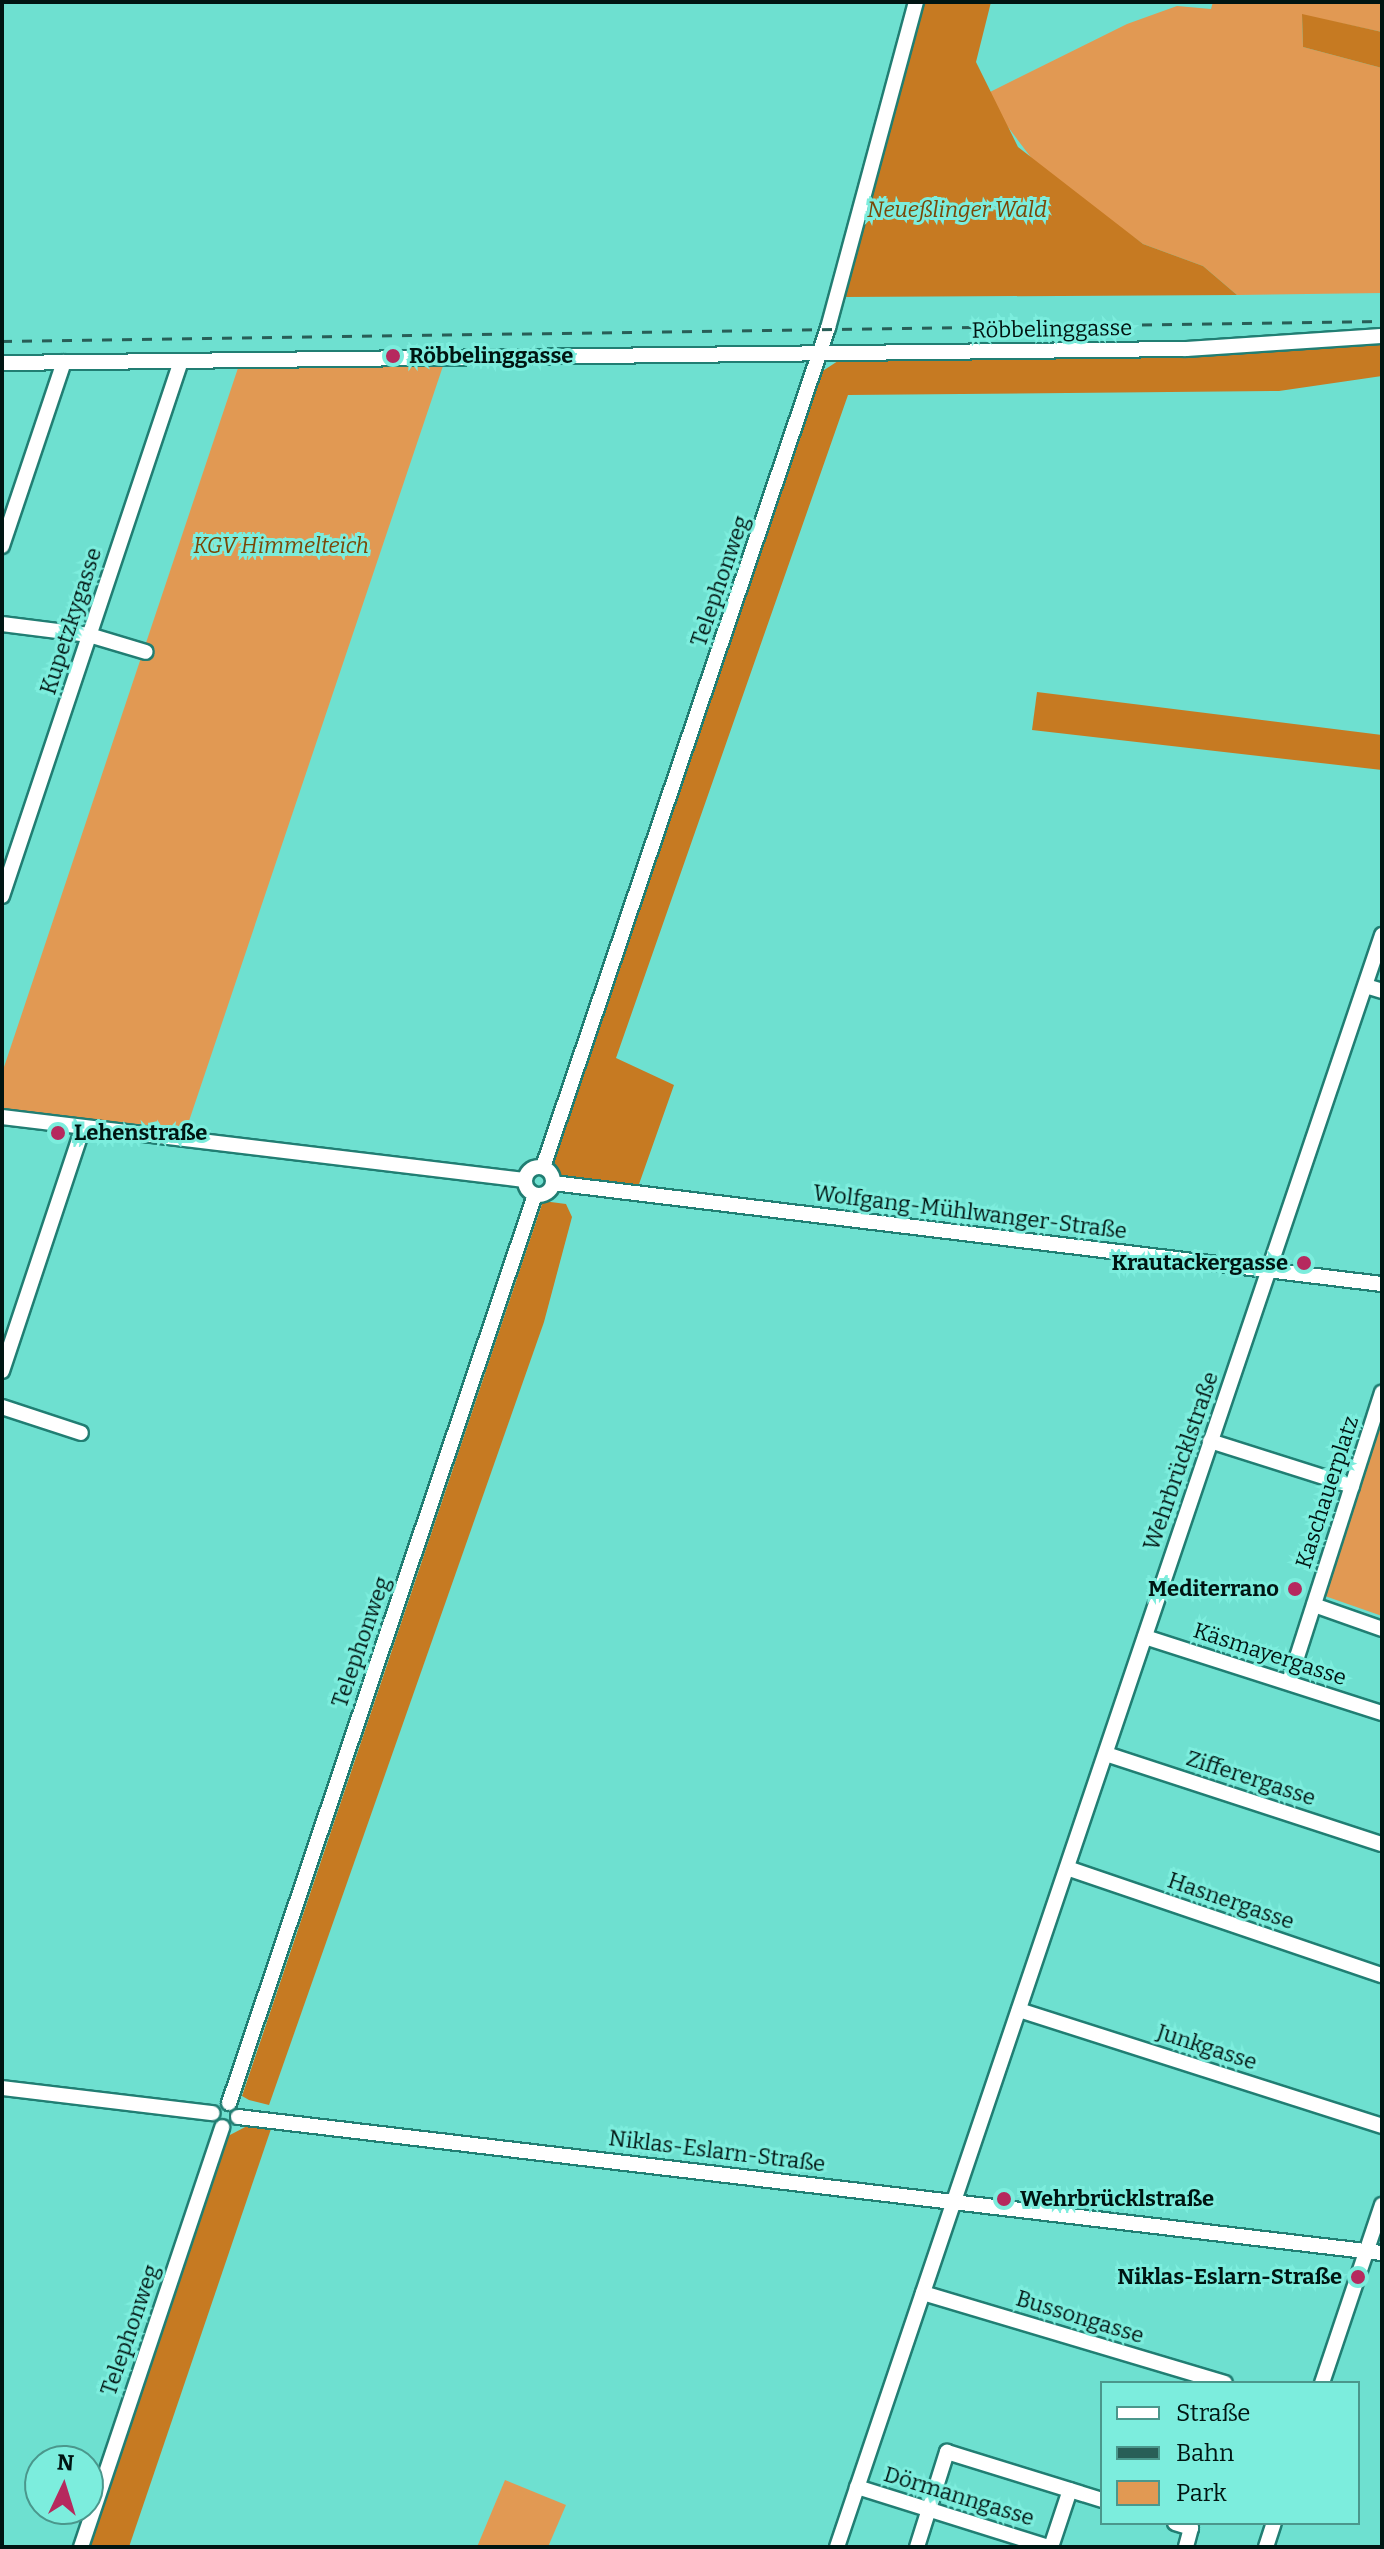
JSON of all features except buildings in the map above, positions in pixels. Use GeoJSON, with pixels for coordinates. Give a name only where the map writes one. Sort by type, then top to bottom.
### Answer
{"type":"FeatureCollection","features":[{"type":"Feature","properties":{"kind":"street","name":"Telephonweg"},"geometry":{"type":"LineString","coordinates":[[543,1167],[819,355],[916,2]]}},
{"type":"Feature","properties":{"kind":"street","name":"Röbbelinggasse"},"geometry":{"type":"LineString","coordinates":[[2,363],[1186,349],[1382,336]]}},
{"type":"Feature","properties":{"kind":"street","name":"Kupetzkygasse"},"geometry":{"type":"LineString","coordinates":[[2,896],[6,870],[181,361]]}},
{"type":"Feature","properties":{"kind":"street"},"geometry":{"type":"LineString","coordinates":[[2,546],[64,362]]}},
{"type":"Feature","properties":{"kind":"street"},"geometry":{"type":"LineString","coordinates":[[2,624],[89,635],[146,652]]}},
{"type":"Feature","properties":{"kind":"street","name":"Wehrbrücklstraße"},"geometry":{"type":"LineString","coordinates":[[837,2547],[1382,935]]}},
{"type":"Feature","properties":{"kind":"street"},"geometry":{"type":"LineString","coordinates":[[1366,986],[1382,991]]}},
{"type":"Feature","properties":{"kind":"street"},"geometry":{"type":"LineString","coordinates":[[2,1117],[524,1180],[543,1167],[553,1183],[535,1195],[524,1180]]}},
{"type":"Feature","properties":{"kind":"street"},"geometry":{"type":"LineString","coordinates":[[2,1371],[83,1127]]}},
{"type":"Feature","properties":{"kind":"street","name":"Wolfgang-Mühlwanger-Straße"},"geometry":{"type":"LineString","coordinates":[[553,1183],[1382,1284]]}},
{"type":"Feature","properties":{"kind":"street","name":"Telephonweg"},"geometry":{"type":"LineString","coordinates":[[229,2103],[535,1195]]}},
{"type":"Feature","properties":{"kind":"street","name":"Kaschauerplatz"},"geometry":{"type":"LineString","coordinates":[[1289,1682],[1382,1393]]}},
{"type":"Feature","properties":{"kind":"street"},"geometry":{"type":"LineString","coordinates":[[2,1407],[81,1433]]}},
{"type":"Feature","properties":{"kind":"street"},"geometry":{"type":"LineString","coordinates":[[1210,1441],[1352,1486]]}},
{"type":"Feature","properties":{"kind":"street"},"geometry":{"type":"LineString","coordinates":[[1314,1605],[1382,1629]]}},
{"type":"Feature","properties":{"kind":"street","name":"Käsmayergasse"},"geometry":{"type":"LineString","coordinates":[[1145,1637],[1382,1713]]}},
{"type":"Feature","properties":{"kind":"street","name":"Zifferergasse"},"geometry":{"type":"LineString","coordinates":[[1106,1754],[1382,1844]]}},
{"type":"Feature","properties":{"kind":"street","name":"Hasnergasse"},"geometry":{"type":"LineString","coordinates":[[1067,1868],[1382,1975]]}},
{"type":"Feature","properties":{"kind":"street","name":"Junkgasse"},"geometry":{"type":"LineString","coordinates":[[1019,2010],[1382,2126]]}},
{"type":"Feature","properties":{"kind":"street"},"geometry":{"type":"LineString","coordinates":[[2,2088],[213,2113],[229,2103],[238,2117],[222,2127],[213,2113]]}},
{"type":"Feature","properties":{"kind":"street","name":"Niklas-Eslarn-Straße"},"geometry":{"type":"LineString","coordinates":[[238,2117],[1374,2252]]}},
{"type":"Feature","properties":{"kind":"street","name":"Telephonweg"},"geometry":{"type":"LineString","coordinates":[[81,2547],[222,2127]]}},
{"type":"Feature","properties":{"kind":"street"},"geometry":{"type":"LineString","coordinates":[[1323,2381],[1374,2252],[1382,2205]]}},
{"type":"Feature","properties":{"kind":"street","name":"Bussongasse"},"geometry":{"type":"LineString","coordinates":[[923,2293],[1218,2381]]}},
{"type":"Feature","properties":{"kind":"street"},"geometry":{"type":"LineString","coordinates":[[917,2547],[947,2452],[1100,2499]]}},
{"type":"Feature","properties":{"kind":"street","name":"Dörmanngasse"},"geometry":{"type":"LineString","coordinates":[[857,2487],[1049,2547]]}},
{"type":"Feature","properties":{"kind":"street"},"geometry":{"type":"LineString","coordinates":[[1049,2547],[1070,2490]]}},
{"type":"Feature","properties":{"kind":"street"},"geometry":{"type":"LineString","coordinates":[[1181,2525],[1191,2528],[1186,2547]]}},
{"type":"Feature","properties":{"kind":"street"},"geometry":{"type":"LineString","coordinates":[[1266,2547],[1273,2525]]}},
{"type":"Feature","properties":{"kind":"green space","name":"Neueßlinger Wald"},"geometry":{"type":"Polygon","coordinates":[[[921,2],[991,2],[976,62],[1018,147],[1143,244],[1203,266],[1237,295],[845,297],[921,2]]]}},
{"type":"Feature","properties":{"kind":"green space"},"geometry":{"type":"Polygon","coordinates":[[[1213,2],[1382,3],[1382,32],[1302,15],[1303,47],[1382,68],[1382,293],[1237,295],[1203,266],[1143,244],[1042,172],[995,110],[990,92],[1127,24],[1177,6],[1211,9],[1213,2]]]}},
{"type":"Feature","properties":{"kind":"green space"},"geometry":{"type":"Polygon","coordinates":[[[1302,14],[1382,32],[1382,68],[1303,47],[1302,14]]]}},
{"type":"Feature","properties":{"kind":"green space"},"geometry":{"type":"Polygon","coordinates":[[[1382,344],[1382,376],[1279,391],[848,395],[616,1058],[674,1085],[638,1187],[559,1176],[553,1164],[818,374],[838,361],[1382,344]]]}},
{"type":"Feature","properties":{"kind":"green space","name":"KGV Himmelteich"},"geometry":{"type":"Polygon","coordinates":[[[443,366],[186,1130],[2,1109],[2,1073],[238,368],[443,366]]]}},
{"type":"Feature","properties":{"kind":"green space"},"geometry":{"type":"Polygon","coordinates":[[[1037,692],[1382,735],[1382,770],[1032,730],[1037,692]]]}},
{"type":"Feature","properties":{"kind":"green space"},"geometry":{"type":"Polygon","coordinates":[[[543,1201],[566,1204],[572,1217],[544,1322],[269,2105],[249,2100],[242,2096],[543,1201]]]}},
{"type":"Feature","properties":{"kind":"green space"},"geometry":{"type":"Polygon","coordinates":[[[1382,1414],[1382,1616],[1322,1595],[1382,1414]]]}},
{"type":"Feature","properties":{"kind":"green space"},"geometry":{"type":"Polygon","coordinates":[[[251,2124],[272,2126],[129,2547],[90,2547],[97,2525],[104,2525],[104,2505],[228,2136],[251,2124]]]}},
{"type":"Feature","properties":{"kind":"green space"},"geometry":{"type":"Polygon","coordinates":[[[505,2480],[566,2505],[548,2547],[477,2547],[505,2480]]]}},
{"type":"Feature","properties":{"kind":"railway"},"geometry":{"type":"LineString","coordinates":[[2,341],[1382,321]]}},
{"type":"Feature","properties":{"kind":"place","name":"Röbbelinggasse"},"geometry":{"type":"Point","coordinates":[393,356]}},
{"type":"Feature","properties":{"kind":"place","name":"Lehenstraße"},"geometry":{"type":"Point","coordinates":[58,1133]}},
{"type":"Feature","properties":{"kind":"place","name":"Krautackergasse"},"geometry":{"type":"Point","coordinates":[1304,1263]}},
{"type":"Feature","properties":{"kind":"place","name":"Mediterrano"},"geometry":{"type":"Point","coordinates":[1295,1589]}},
{"type":"Feature","properties":{"kind":"place","name":"Wehrbrücklstraße"},"geometry":{"type":"Point","coordinates":[1004,2199]}},
{"type":"Feature","properties":{"kind":"place","name":"Niklas-Eslarn-Straße"},"geometry":{"type":"Point","coordinates":[1358,2277]}}]}
